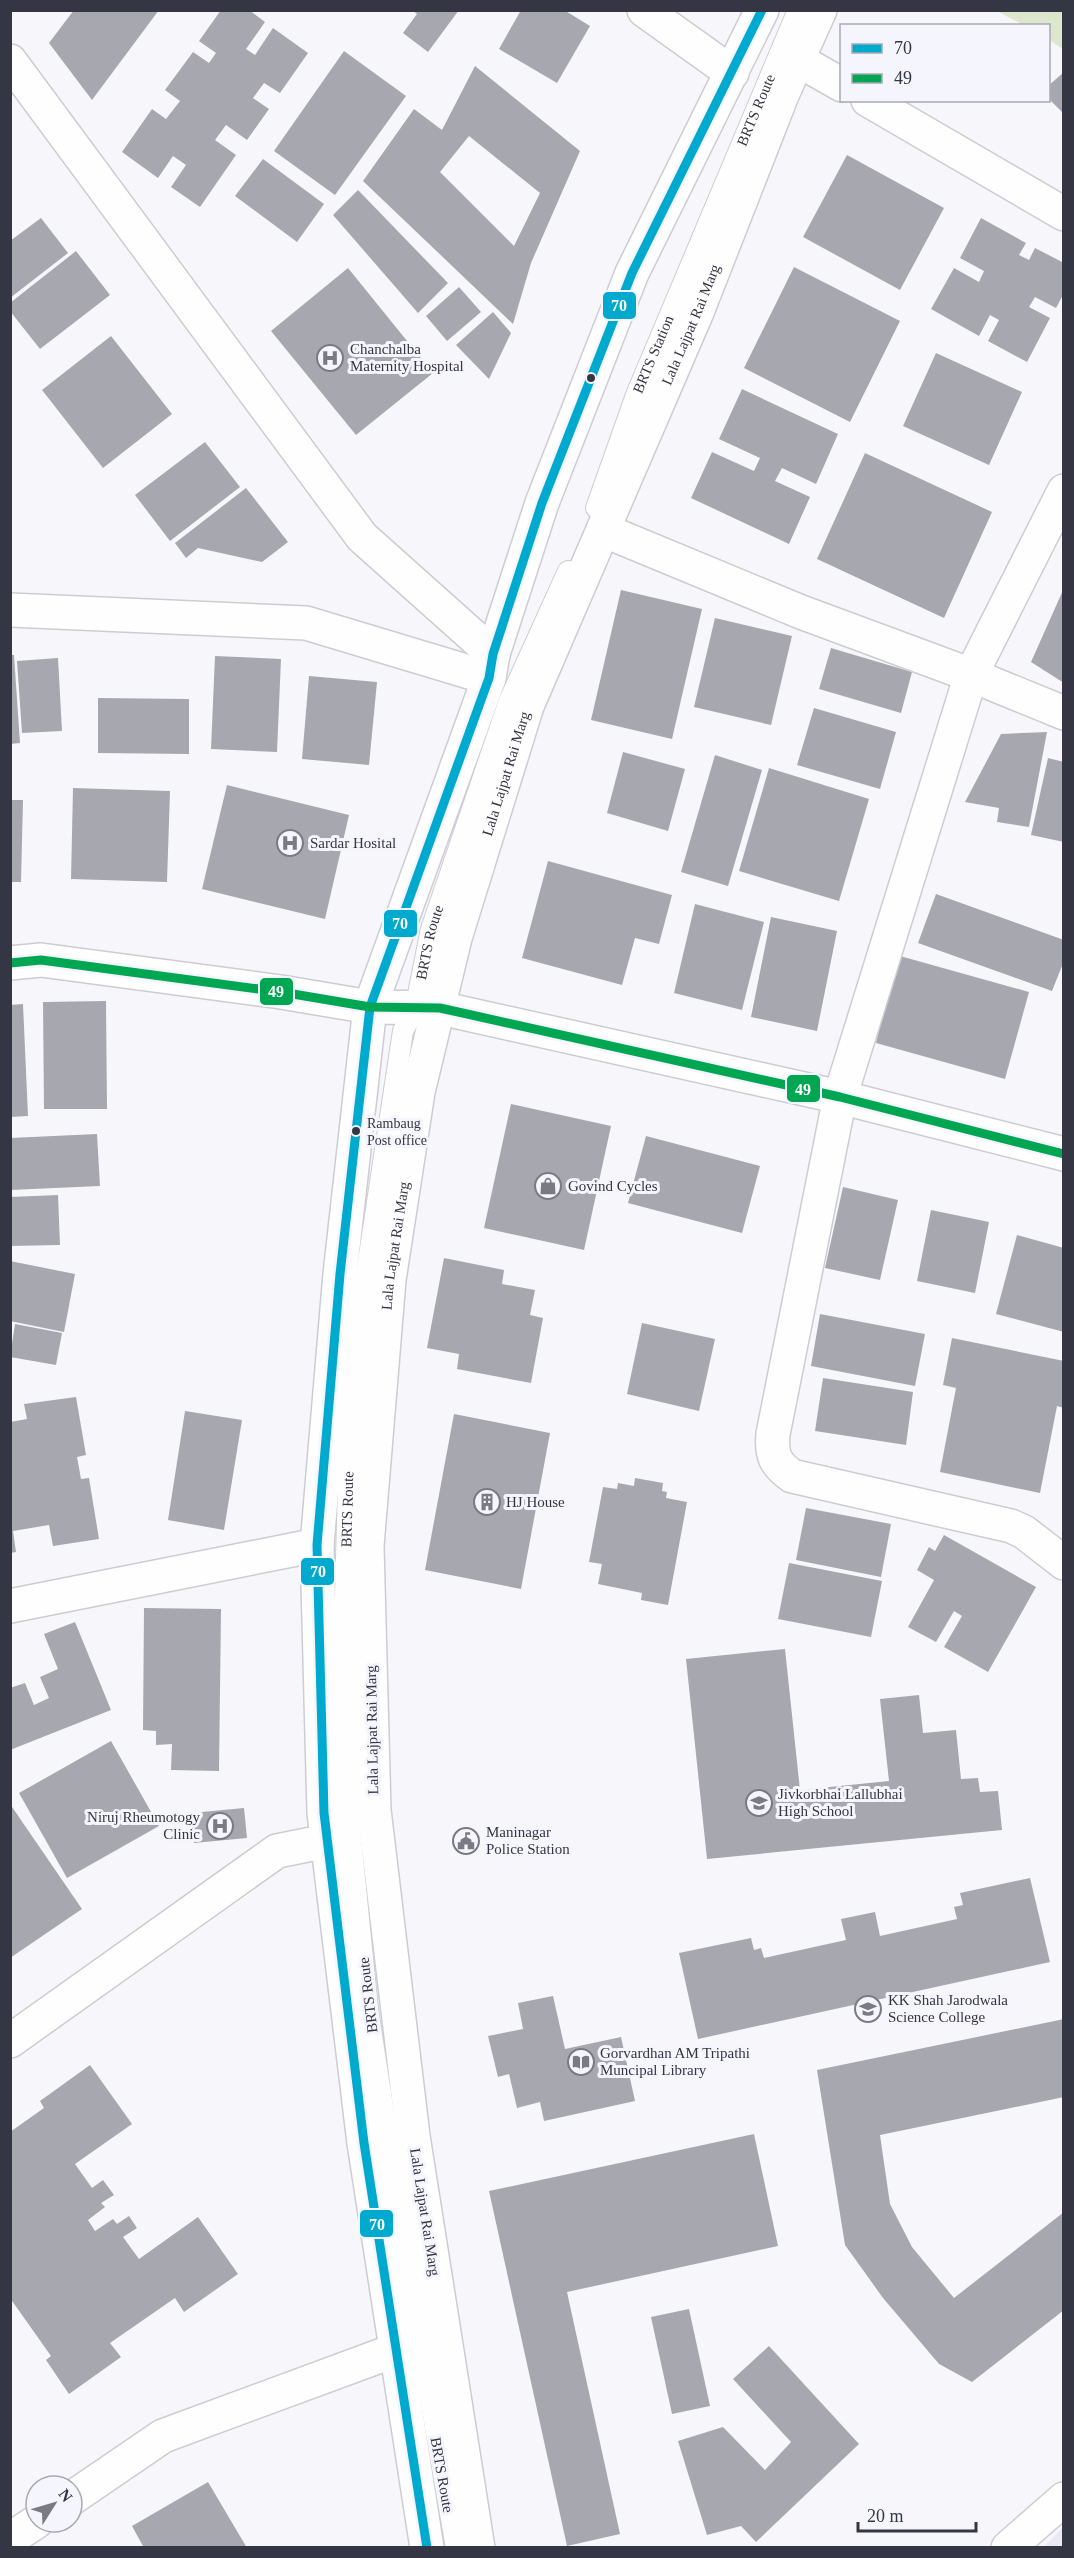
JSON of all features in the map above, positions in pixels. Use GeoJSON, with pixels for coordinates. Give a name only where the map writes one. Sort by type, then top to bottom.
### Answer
{"type":"FeatureCollection","features":[{"type":"Feature","properties":{"kind":"street"},"geometry":{"type":"LineString","coordinates":[[644,10],[732,73]]}},
{"type":"Feature","properties":{"kind":"street"},"geometry":{"type":"LineString","coordinates":[[427,2547],[364,2143],[324,1813],[317,1545],[340,1274],[370,1007],[491,666],[542,503],[632,273],[762,10]]}},
{"type":"Feature","properties":{"kind":"street","name":"Lala Lajpat Rai Marg"},"geometry":{"type":"LineString","coordinates":[[478,2547],[413,2136],[374,1810],[367,1546],[389,1280],[418,1092],[428,1008],[455,938],[527,706],[600,518],[698,312],[820,10]]}},
{"type":"Feature","properties":{"kind":"street"},"geometry":{"type":"LineString","coordinates":[[798,60],[840,84]]}},
{"type":"Feature","properties":{"kind":"street"},"geometry":{"type":"LineString","coordinates":[[10,61],[362,537],[491,666]]}},
{"type":"Feature","properties":{"kind":"street"},"geometry":{"type":"LineString","coordinates":[[871,102],[1064,214]]}},
{"type":"Feature","properties":{"kind":"street"},"geometry":{"type":"LineString","coordinates":[[1064,491],[971,675],[840,1097],[772,1434],[771,1453],[779,1467],[792,1476],[1011,1526],[1024,1532],[1064,1563]]}},
{"type":"Feature","properties":{"kind":"street"},"geometry":{"type":"LineString","coordinates":[[600,518],[801,612],[971,675],[1064,713]]}},
{"type":"Feature","properties":{"kind":"street"},"geometry":{"type":"LineString","coordinates":[[12,607],[306,623],[491,666]]}},
{"type":"Feature","properties":{"kind":"street"},"geometry":{"type":"LineString","coordinates":[[10,963],[41,960],[282,992],[370,1007],[428,1008],[840,1097],[1064,1154]]}},
{"type":"Feature","properties":{"kind":"street"},"geometry":{"type":"LineString","coordinates":[[10,1606],[317,1545]]}},
{"type":"Feature","properties":{"kind":"street"},"geometry":{"type":"LineString","coordinates":[[10,2041],[277,1851],[327,1841]]}},
{"type":"Feature","properties":{"kind":"street"},"geometry":{"type":"LineString","coordinates":[[84,2490],[163,2436],[396,2350]]}},
{"type":"Feature","properties":{"kind":"street"},"geometry":{"type":"LineString","coordinates":[[1008,2547],[1064,2499]]}},
{"type":"Feature","properties":{"kind":"street"},"geometry":{"type":"LineString","coordinates":[[10,2539],[24,2530]]}},
{"type":"Feature","properties":{"kind":"lane","name":"BRTS Route"},"geometry":{"type":"LineString","coordinates":[[712,208],[798,10]]}},
{"type":"Feature","properties":{"kind":"lane","name":"BRTS Station"},"geometry":{"type":"LineString","coordinates":[[600,518],[636,395],[712,208]]}},
{"type":"Feature","properties":{"kind":"lane","name":"BRTS Route"},"geometry":{"type":"LineString","coordinates":[[428,1008],[403,1031],[366,1275],[349,1448],[344,1633],[350,1828],[368,2009],[410,2281],[456,2547]]}},
{"type":"Feature","properties":{"kind":"shaded area"},"geometry":{"type":"Polygon","coordinates":[[[1063,2527],[1063,2547],[1044,2547],[1063,2527]]]}},
{"type":"Feature","properties":{"kind":"green space"},"geometry":{"type":"Polygon","coordinates":[[[997,11],[1063,11],[1063,49],[1050,41],[1050,24],[1021,24],[997,11]]]}},
{"type":"Feature","properties":{"kind":"building"},"geometry":{"type":"Polygon","coordinates":[[[74,10],[159,10],[92,100],[49,43],[74,10]]]}},
{"type":"Feature","properties":{"kind":"building"},"geometry":{"type":"Polygon","coordinates":[[[221,10],[249,10],[265,22],[246,49],[255,55],[273,28],[308,53],[280,93],[264,83],[253,98],[269,109],[247,140],[226,125],[215,140],[236,155],[200,207],[171,187],[186,165],[173,156],[158,178],[122,152],[152,109],[166,119],[180,101],[165,90],[193,52],[209,63],[216,53],[199,41],[221,10]]]}},
{"type":"Feature","properties":{"kind":"building"},"geometry":{"type":"Polygon","coordinates":[[[412,10],[459,10],[428,52],[403,33],[417,14],[412,10]]]}},
{"type":"Feature","properties":{"kind":"building"},"geometry":{"type":"Polygon","coordinates":[[[521,10],[564,10],[590,26],[557,83],[499,49],[521,10]]]}},
{"type":"Feature","properties":{"kind":"building"},"geometry":{"type":"Polygon","coordinates":[[[344,51],[406,96],[335,195],[274,151],[344,51]]]}},
{"type":"Feature","properties":{"kind":"building"},"geometry":{"type":"Polygon","coordinates":[[[475,66],[580,151],[531,263],[513,324],[363,181],[414,109],[442,130],[475,66]],[[469,136],[440,172],[514,246],[540,193],[469,136]]]}},
{"type":"Feature","properties":{"kind":"building"},"geometry":{"type":"Polygon","coordinates":[[[1064,72],[1064,114],[1050,100],[1050,84],[1064,72]]]}},
{"type":"Feature","properties":{"kind":"building"},"geometry":{"type":"Polygon","coordinates":[[[847,155],[944,208],[900,290],[803,237],[847,155]]]}},
{"type":"Feature","properties":{"kind":"building"},"geometry":{"type":"Polygon","coordinates":[[[263,159],[324,204],[297,242],[235,196],[263,159]]]}},
{"type":"Feature","properties":{"kind":"building"},"geometry":{"type":"Polygon","coordinates":[[[358,190],[448,283],[418,313],[333,215],[358,190]]]}},
{"type":"Feature","properties":{"kind":"building"},"geometry":{"type":"Polygon","coordinates":[[[41,218],[68,253],[10,298],[10,241],[41,218]]]}},
{"type":"Feature","properties":{"kind":"building"},"geometry":{"type":"Polygon","coordinates":[[[981,218],[1026,243],[1019,255],[1029,260],[1035,248],[1064,263],[1064,293],[1056,308],[1035,297],[1029,307],[1050,318],[1027,362],[988,341],[999,320],[990,315],[979,336],[931,309],[954,268],[979,282],[984,271],[960,258],[981,218]]]}},
{"type":"Feature","properties":{"kind":"building"},"geometry":{"type":"Polygon","coordinates":[[[76,251],[110,295],[40,349],[10,311],[10,303],[76,251]]]}},
{"type":"Feature","properties":{"kind":"building"},"geometry":{"type":"Polygon","coordinates":[[[794,267],[900,321],[850,422],[744,368],[794,267]]]}},
{"type":"Feature","properties":{"kind":"building"},"geometry":{"type":"Polygon","coordinates":[[[348,268],[433,373],[356,435],[271,331],[348,268]]]}},
{"type":"Feature","properties":{"kind":"building"},"geometry":{"type":"Polygon","coordinates":[[[459,287],[481,312],[447,341],[426,316],[459,287]]]}},
{"type":"Feature","properties":{"kind":"building"},"geometry":{"type":"Polygon","coordinates":[[[493,312],[511,333],[489,379],[456,345],[493,312]]]}},
{"type":"Feature","properties":{"kind":"building"},"geometry":{"type":"Polygon","coordinates":[[[111,336],[172,414],[103,468],[42,390],[111,336]]]}},
{"type":"Feature","properties":{"kind":"building"},"geometry":{"type":"Polygon","coordinates":[[[936,353],[1022,392],[989,465],[903,426],[936,353]]]}},
{"type":"Feature","properties":{"kind":"building"},"geometry":{"type":"Polygon","coordinates":[[[742,389],[838,434],[816,484],[782,468],[775,481],[810,497],[789,544],[691,498],[712,452],[754,471],[760,458],[719,439],[742,389]]]}},
{"type":"Feature","properties":{"kind":"building"},"geometry":{"type":"Polygon","coordinates":[[[205,442],[240,487],[170,541],[135,495],[205,442]]]}},
{"type":"Feature","properties":{"kind":"building"},"geometry":{"type":"Polygon","coordinates":[[[865,453],[992,512],[944,618],[817,559],[865,453]]]}},
{"type":"Feature","properties":{"kind":"building"},"geometry":{"type":"Polygon","coordinates":[[[246,488],[288,542],[262,562],[198,548],[186,558],[175,543],[246,488]]]}},
{"type":"Feature","properties":{"kind":"building"},"geometry":{"type":"Polygon","coordinates":[[[1064,588],[1064,683],[1031,662],[1064,588]]]}},
{"type":"Feature","properties":{"kind":"building"},"geometry":{"type":"Polygon","coordinates":[[[621,590],[702,609],[672,739],[591,720],[621,590]]]}},
{"type":"Feature","properties":{"kind":"building"},"geometry":{"type":"Polygon","coordinates":[[[715,618],[792,636],[771,725],[694,707],[715,618]]]}},
{"type":"Feature","properties":{"kind":"building"},"geometry":{"type":"Polygon","coordinates":[[[831,648],[912,672],[901,713],[819,689],[831,648]]]}},
{"type":"Feature","properties":{"kind":"building"},"geometry":{"type":"Polygon","coordinates":[[[10,655],[14,655],[20,743],[10,744],[10,655]]]}},
{"type":"Feature","properties":{"kind":"building"},"geometry":{"type":"Polygon","coordinates":[[[215,656],[281,659],[277,752],[211,749],[215,656]]]}},
{"type":"Feature","properties":{"kind":"building"},"geometry":{"type":"Polygon","coordinates":[[[58,658],[62,731],[22,733],[17,661],[58,658]]]}},
{"type":"Feature","properties":{"kind":"building"},"geometry":{"type":"Polygon","coordinates":[[[309,676],[377,682],[369,765],[302,759],[309,676]]]}},
{"type":"Feature","properties":{"kind":"building"},"geometry":{"type":"Polygon","coordinates":[[[98,698],[189,699],[189,754],[98,753],[98,698]]]}},
{"type":"Feature","properties":{"kind":"building"},"geometry":{"type":"Polygon","coordinates":[[[814,708],[896,732],[880,789],[797,765],[814,708]]]}},
{"type":"Feature","properties":{"kind":"building"},"geometry":{"type":"Polygon","coordinates":[[[1047,732],[1029,827],[997,822],[999,808],[965,802],[1001,734],[1047,732]]]}},
{"type":"Feature","properties":{"kind":"building"},"geometry":{"type":"Polygon","coordinates":[[[623,752],[685,769],[668,831],[607,813],[623,752]]]}},
{"type":"Feature","properties":{"kind":"building"},"geometry":{"type":"Polygon","coordinates":[[[715,755],[762,770],[728,886],[681,872],[715,755]]]}},
{"type":"Feature","properties":{"kind":"building"},"geometry":{"type":"Polygon","coordinates":[[[1048,758],[1064,762],[1064,842],[1031,835],[1048,758]]]}},
{"type":"Feature","properties":{"kind":"building"},"geometry":{"type":"Polygon","coordinates":[[[769,768],[869,799],[839,901],[739,871],[769,768]]]}},
{"type":"Feature","properties":{"kind":"building"},"geometry":{"type":"Polygon","coordinates":[[[227,785],[349,815],[325,919],[202,889],[227,785]]]}},
{"type":"Feature","properties":{"kind":"building"},"geometry":{"type":"Polygon","coordinates":[[[73,788],[170,791],[167,882],[71,879],[73,788]]]}},
{"type":"Feature","properties":{"kind":"building"},"geometry":{"type":"Polygon","coordinates":[[[10,800],[23,800],[21,882],[10,882],[10,800]]]}},
{"type":"Feature","properties":{"kind":"building"},"geometry":{"type":"Polygon","coordinates":[[[548,861],[672,895],[659,944],[635,938],[622,985],[522,958],[548,861]]]}},
{"type":"Feature","properties":{"kind":"building"},"geometry":{"type":"Polygon","coordinates":[[[936,894],[1064,940],[1064,961],[1052,991],[918,943],[936,894]]]}},
{"type":"Feature","properties":{"kind":"building"},"geometry":{"type":"Polygon","coordinates":[[[695,904],[764,922],[742,1010],[674,993],[695,904]]]}},
{"type":"Feature","properties":{"kind":"building"},"geometry":{"type":"Polygon","coordinates":[[[771,917],[837,931],[817,1031],[751,1017],[771,917]]]}},
{"type":"Feature","properties":{"kind":"building"},"geometry":{"type":"Polygon","coordinates":[[[900,956],[1029,992],[1005,1079],[876,1043],[882,1018],[875,1016],[900,956]]]}},
{"type":"Feature","properties":{"kind":"building"},"geometry":{"type":"Polygon","coordinates":[[[106,1001],[107,1109],[44,1109],[43,1002],[106,1001]]]}},
{"type":"Feature","properties":{"kind":"building"},"geometry":{"type":"Polygon","coordinates":[[[23,1004],[28,1116],[10,1117],[10,1005],[23,1004]]]}},
{"type":"Feature","properties":{"kind":"building"},"geometry":{"type":"Polygon","coordinates":[[[511,1104],[611,1126],[584,1250],[484,1228],[511,1104]]]}},
{"type":"Feature","properties":{"kind":"building"},"geometry":{"type":"Polygon","coordinates":[[[97,1134],[100,1186],[10,1190],[10,1138],[97,1134]]]}},
{"type":"Feature","properties":{"kind":"building"},"geometry":{"type":"Polygon","coordinates":[[[646,1136],[760,1166],[742,1233],[628,1203],[646,1136]]]}},
{"type":"Feature","properties":{"kind":"building"},"geometry":{"type":"Polygon","coordinates":[[[843,1187],[898,1200],[880,1280],[825,1268],[843,1187]]]}},
{"type":"Feature","properties":{"kind":"building"},"geometry":{"type":"Polygon","coordinates":[[[58,1195],[60,1245],[10,1246],[10,1197],[58,1195]]]}},
{"type":"Feature","properties":{"kind":"building"},"geometry":{"type":"Polygon","coordinates":[[[931,1210],[989,1222],[975,1293],[917,1281],[931,1210]]]}},
{"type":"Feature","properties":{"kind":"building"},"geometry":{"type":"Polygon","coordinates":[[[1017,1235],[1064,1248],[1064,1332],[996,1314],[1017,1235]]]}},
{"type":"Feature","properties":{"kind":"building"},"geometry":{"type":"Polygon","coordinates":[[[444,1258],[504,1270],[502,1284],[535,1290],[530,1315],[543,1318],[531,1383],[457,1369],[459,1354],[427,1348],[444,1258]]]}},
{"type":"Feature","properties":{"kind":"building"},"geometry":{"type":"Polygon","coordinates":[[[10,1261],[75,1274],[64,1332],[10,1321],[10,1261]]]}},
{"type":"Feature","properties":{"kind":"building"},"geometry":{"type":"Polygon","coordinates":[[[820,1314],[925,1334],[915,1386],[811,1366],[820,1314]]]}},
{"type":"Feature","properties":{"kind":"building"},"geometry":{"type":"Polygon","coordinates":[[[642,1323],[715,1339],[699,1411],[627,1394],[642,1323]]]}},
{"type":"Feature","properties":{"kind":"building"},"geometry":{"type":"Polygon","coordinates":[[[15,1324],[62,1333],[56,1365],[10,1357],[15,1324]]]}},
{"type":"Feature","properties":{"kind":"building"},"geometry":{"type":"Polygon","coordinates":[[[952,1338],[1064,1361],[1064,1408],[1057,1406],[1040,1493],[940,1472],[956,1388],[943,1385],[952,1338]]]}},
{"type":"Feature","properties":{"kind":"building"},"geometry":{"type":"Polygon","coordinates":[[[823,1378],[913,1392],[906,1445],[815,1431],[823,1378]]]}},
{"type":"Feature","properties":{"kind":"building"},"geometry":{"type":"Polygon","coordinates":[[[76,1397],[86,1455],[77,1457],[81,1479],[89,1478],[99,1539],[53,1546],[49,1525],[13,1531],[16,1552],[10,1553],[10,1422],[27,1419],[24,1404],[76,1397]]]}},
{"type":"Feature","properties":{"kind":"building"},"geometry":{"type":"Polygon","coordinates":[[[185,1411],[242,1420],[224,1530],[168,1520],[185,1411]]]}},
{"type":"Feature","properties":{"kind":"building","name":"HJ House"},"geometry":{"type":"Polygon","coordinates":[[[454,1414],[550,1433],[521,1589],[425,1570],[454,1414]]]}},
{"type":"Feature","properties":{"kind":"building"},"geometry":{"type":"Polygon","coordinates":[[[635,1478],[663,1483],[662,1491],[667,1492],[666,1498],[687,1502],[668,1605],[641,1600],[642,1593],[598,1584],[602,1564],[589,1562],[603,1487],[617,1489],[618,1483],[634,1486],[635,1478]]]}},
{"type":"Feature","properties":{"kind":"building"},"geometry":{"type":"Polygon","coordinates":[[[806,1508],[891,1524],[881,1577],[796,1560],[806,1508]]]}},
{"type":"Feature","properties":{"kind":"building"},"geometry":{"type":"Polygon","coordinates":[[[944,1535],[1036,1587],[988,1672],[944,1647],[962,1616],[954,1611],[936,1642],[908,1627],[934,1580],[917,1570],[929,1547],[935,1551],[944,1535]]]}},
{"type":"Feature","properties":{"kind":"building"},"geometry":{"type":"Polygon","coordinates":[[[789,1563],[882,1581],[871,1637],[778,1619],[789,1563]]]}},
{"type":"Feature","properties":{"kind":"building"},"geometry":{"type":"Polygon","coordinates":[[[144,1608],[221,1609],[219,1771],[171,1770],[172,1744],[156,1745],[156,1731],[143,1730],[144,1608]]]}},
{"type":"Feature","properties":{"kind":"building"},"geometry":{"type":"Polygon","coordinates":[[[75,1622],[111,1710],[10,1750],[10,1688],[25,1683],[34,1705],[49,1698],[40,1677],[58,1669],[44,1634],[75,1622]]]}},
{"type":"Feature","properties":{"kind":"building"},"geometry":{"type":"Polygon","coordinates":[[[785,1649],[800,1790],[889,1781],[880,1699],[919,1695],[923,1733],[956,1730],[961,1779],[978,1778],[980,1792],[998,1791],[1002,1830],[707,1859],[686,1659],[785,1649]]]}},
{"type":"Feature","properties":{"kind":"building"},"geometry":{"type":"Polygon","coordinates":[[[111,1741],[159,1826],[67,1878],[19,1793],[111,1741]]]}},
{"type":"Feature","properties":{"kind":"building"},"geometry":{"type":"Polygon","coordinates":[[[10,1804],[82,1909],[10,1958],[10,1804]]]}},
{"type":"Feature","properties":{"kind":"building"},"geometry":{"type":"Polygon","coordinates":[[[244,1808],[247,1838],[194,1843],[191,1813],[244,1808]]]}},
{"type":"Feature","properties":{"kind":"building"},"geometry":{"type":"Polygon","coordinates":[[[1030,1878],[1050,1962],[698,2039],[679,1953],[751,1938],[754,1950],[761,1948],[764,1958],[846,1940],[841,1919],[875,1912],[880,1936],[957,1919],[954,1907],[963,1905],[960,1893],[1030,1878]]]}},
{"type":"Feature","properties":{"kind":"building"},"geometry":{"type":"Polygon","coordinates":[[[553,1996],[565,2049],[621,2037],[635,2101],[544,2121],[540,2102],[517,2108],[509,2074],[498,2077],[488,2036],[523,2029],[518,2003],[553,1996]]]}},
{"type":"Feature","properties":{"kind":"building"},"geometry":{"type":"Polygon","coordinates":[[[1064,2019],[1064,2097],[880,2135],[890,2204],[912,2247],[954,2298],[1064,2212],[1064,2310],[972,2382],[939,2364],[883,2298],[845,2245],[817,2070],[1064,2019]]]}},
{"type":"Feature","properties":{"kind":"building"},"geometry":{"type":"Polygon","coordinates":[[[90,2065],[132,2124],[75,2164],[92,2188],[103,2180],[114,2195],[101,2203],[105,2207],[88,2220],[95,2231],[113,2219],[117,2224],[129,2216],[137,2228],[123,2237],[139,2259],[198,2217],[238,2274],[184,2312],[175,2298],[110,2343],[121,2357],[69,2394],[46,2360],[51,2356],[10,2298],[10,2132],[44,2108],[40,2101],[90,2065]]]}},
{"type":"Feature","properties":{"kind":"building"},"geometry":{"type":"Polygon","coordinates":[[[754,2134],[778,2246],[567,2292],[620,2534],[567,2546],[489,2191],[754,2134]]]}},
{"type":"Feature","properties":{"kind":"building"},"geometry":{"type":"Polygon","coordinates":[[[689,2309],[710,2406],[672,2414],[651,2317],[689,2309]]]}},
{"type":"Feature","properties":{"kind":"building"},"geometry":{"type":"Polygon","coordinates":[[[769,2346],[859,2444],[756,2542],[741,2526],[707,2535],[678,2441],[723,2427],[765,2470],[791,2442],[733,2379],[769,2346]]]}},
{"type":"Feature","properties":{"kind":"building"},"geometry":{"type":"Polygon","coordinates":[[[208,2482],[247,2548],[144,2548],[132,2526],[208,2482]]]}},
{"type":"Feature","properties":{"kind":"transit line","name":"70"},"geometry":{"type":"LineString","coordinates":[[427,2548],[364,2143],[324,1813],[317,1545],[340,1274],[370,1007],[489,678],[493,654],[542,503],[632,273],[762,10]]}},
{"type":"Feature","properties":{"kind":"transit line","name":"49"},"geometry":{"type":"LineString","coordinates":[[10,963],[41,960],[281,992],[370,1007],[440,1008],[840,1097],[1064,1154]]}},
{"type":"Feature","properties":{"kind":"place","name":"Chanchalba Maternity Hospital"},"geometry":{"type":"Point","coordinates":[330,358]}},
{"type":"Feature","properties":{"kind":"place","name":"Sardar Hosital"},"geometry":{"type":"Point","coordinates":[290,843]}},
{"type":"Feature","properties":{"kind":"place","name":"Rambaug Post office"},"geometry":{"type":"Point","coordinates":[356,1131]}},
{"type":"Feature","properties":{"kind":"place","name":"Govind Cycles"},"geometry":{"type":"Point","coordinates":[548,1186]}},
{"type":"Feature","properties":{"kind":"place","name":"HJ House"},"geometry":{"type":"Point","coordinates":[487,1502]}},
{"type":"Feature","properties":{"kind":"place","name":"Jivkorbhai Lallubhai High School"},"geometry":{"type":"Point","coordinates":[759,1803]}},
{"type":"Feature","properties":{"kind":"place","name":"Niruj Rheumotogy Clinic"},"geometry":{"type":"Point","coordinates":[220,1826]}},
{"type":"Feature","properties":{"kind":"place","name":"Maninagar Police Station"},"geometry":{"type":"Point","coordinates":[466,1841]}},
{"type":"Feature","properties":{"kind":"place","name":"KK Shah Jarodwala Science College"},"geometry":{"type":"Point","coordinates":[868,2009]}},
{"type":"Feature","properties":{"kind":"place","name":"Gorvardhan AM Tripathi Muncipal Library"},"geometry":{"type":"Point","coordinates":[581,2062]}}]}
